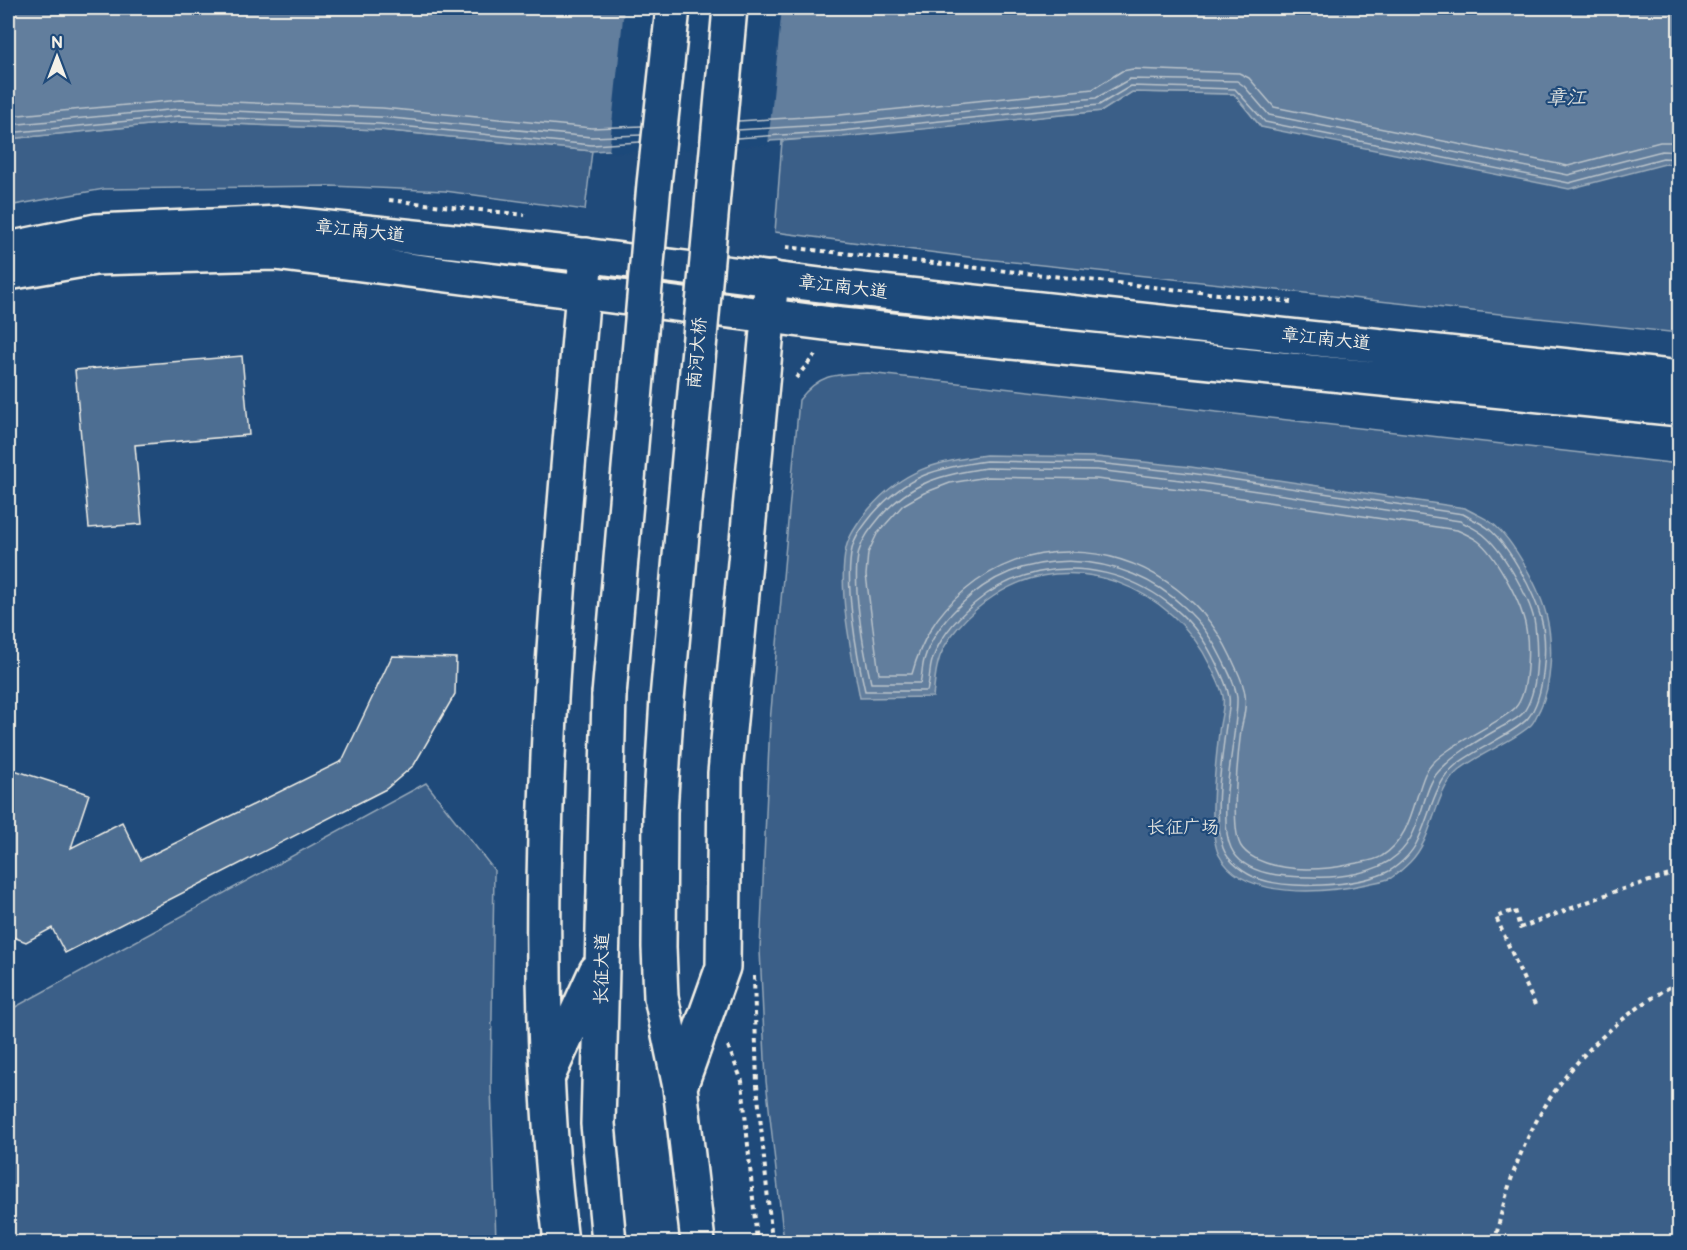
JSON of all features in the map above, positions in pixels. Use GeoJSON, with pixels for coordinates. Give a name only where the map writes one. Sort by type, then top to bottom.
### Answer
{"type":"FeatureCollection","features":[{"type":"Feature","properties":{"kind":"main road","name":"长征大道"},"geometry":{"type":"LineString","coordinates":[[609,1242],[598,1124],[609,695],[654,184],[673,8]]}},
{"type":"Feature","properties":{"kind":"main road","name":"南河大桥"},"geometry":{"type":"LineString","coordinates":[[680,1088],[661,997],[660,812],[667,699],[730,8]]}},
{"type":"Feature","properties":{"kind":"main road","name":"章江南大道"},"geometry":{"type":"LineString","coordinates":[[8,249],[96,231],[280,223],[586,255],[772,278],[1680,378]]}},
{"type":"Feature","properties":{"kind":"main road","name":"章江南大道"},"geometry":{"type":"LineString","coordinates":[[8,273],[94,258],[275,252],[832,324],[1680,409]]}},
{"type":"Feature","properties":{"kind":"main road"},"geometry":{"type":"LineString","coordinates":[[561,1242],[550,1146],[547,1079],[542,923],[545,773],[586,255]]}},
{"type":"Feature","properties":{"kind":"main road"},"geometry":{"type":"LineString","coordinates":[[698,1242],[680,1088],[723,967],[722,877],[726,751],[772,278]]}},
{"type":"Feature","properties":{"kind":"main road"},"geometry":{"type":"LineString","coordinates":[[547,1079],[602,959]]}},
{"type":"Feature","properties":{"kind":"main road"},"geometry":{"type":"LineString","coordinates":[[555,1188],[594,1242]]}},
{"type":"Feature","properties":{"kind":"path"},"geometry":{"type":"LineString","coordinates":[[794,383],[813,355]]}},
{"type":"Feature","properties":{"kind":"path"},"geometry":{"type":"LineString","coordinates":[[1535,1005],[1496,917],[1515,910],[1520,928],[1616,891],[1680,872]]}},
{"type":"Feature","properties":{"kind":"path"},"geometry":{"type":"LineString","coordinates":[[754,966],[757,1084],[772,1242]]}},
{"type":"Feature","properties":{"kind":"path"},"geometry":{"type":"LineString","coordinates":[[1495,1242],[1501,1214],[1533,1126],[1570,1069],[1615,1024],[1640,1003],[1680,981]]}},
{"type":"Feature","properties":{"kind":"green space"},"geometry":{"type":"Polygon","coordinates":[[[1132,92],[1234,94],[1261,127],[1679,165],[1679,333],[976,258],[775,232],[782,141],[1102,111],[1132,92]]]}},
{"type":"Feature","properties":{"kind":"green space"},"geometry":{"type":"Polygon","coordinates":[[[179,122],[380,130],[592,151],[585,210],[445,191],[331,186],[104,189],[8,206],[8,139],[179,122]]]}},
{"type":"Feature","properties":{"kind":"green space","name":"长征广场"},"geometry":{"type":"Polygon","coordinates":[[[868,373],[1679,464],[1679,1242],[784,1242],[766,1081],[760,950],[770,722],[799,400],[814,385],[829,377],[868,373]]]}},
{"type":"Feature","properties":{"kind":"green space"},"geometry":{"type":"Polygon","coordinates":[[[426,783],[494,870],[491,1086],[496,1242],[8,1242],[8,1011],[426,783]]]}},
{"type":"Feature","properties":{"kind":"water","name":"章江"},"geometry":{"type":"Polygon","coordinates":[[[8,8],[1679,8],[1679,165],[1665,164],[1569,189],[1261,127],[1234,94],[1132,92],[1102,111],[842,137],[592,151],[380,130],[179,122],[8,139],[8,8]]]}},
{"type":"Feature","properties":{"kind":"water"},"geometry":{"type":"Polygon","coordinates":[[[986,455],[1097,457],[1191,467],[1465,508],[1492,523],[1509,541],[1533,581],[1544,607],[1551,652],[1547,688],[1540,709],[1524,731],[1466,765],[1450,780],[1443,791],[1430,828],[1418,852],[1391,878],[1350,887],[1308,891],[1266,887],[1246,880],[1231,870],[1219,855],[1215,844],[1213,795],[1223,705],[1219,685],[1194,639],[1172,615],[1146,596],[1118,582],[1087,575],[1055,574],[1024,581],[985,602],[951,636],[940,657],[933,697],[860,698],[847,623],[843,583],[846,548],[852,532],[882,495],[908,476],[936,465],[986,455]]]}},
{"type":"Feature","properties":{"kind":"pier"},"geometry":{"type":"Polygon","coordinates":[[[624,8],[782,8],[768,145],[609,153],[624,8]]]}},
{"type":"Feature","properties":{"kind":"building"},"geometry":{"type":"Polygon","coordinates":[[[242,356],[249,435],[135,445],[142,524],[89,528],[75,370],[242,356]]]}},
{"type":"Feature","properties":{"kind":"building"},"geometry":{"type":"Polygon","coordinates":[[[392,656],[456,658],[455,694],[414,765],[386,789],[65,953],[52,928],[26,942],[8,935],[8,768],[89,794],[71,848],[122,822],[141,860],[342,761],[392,656]]]}}]}
